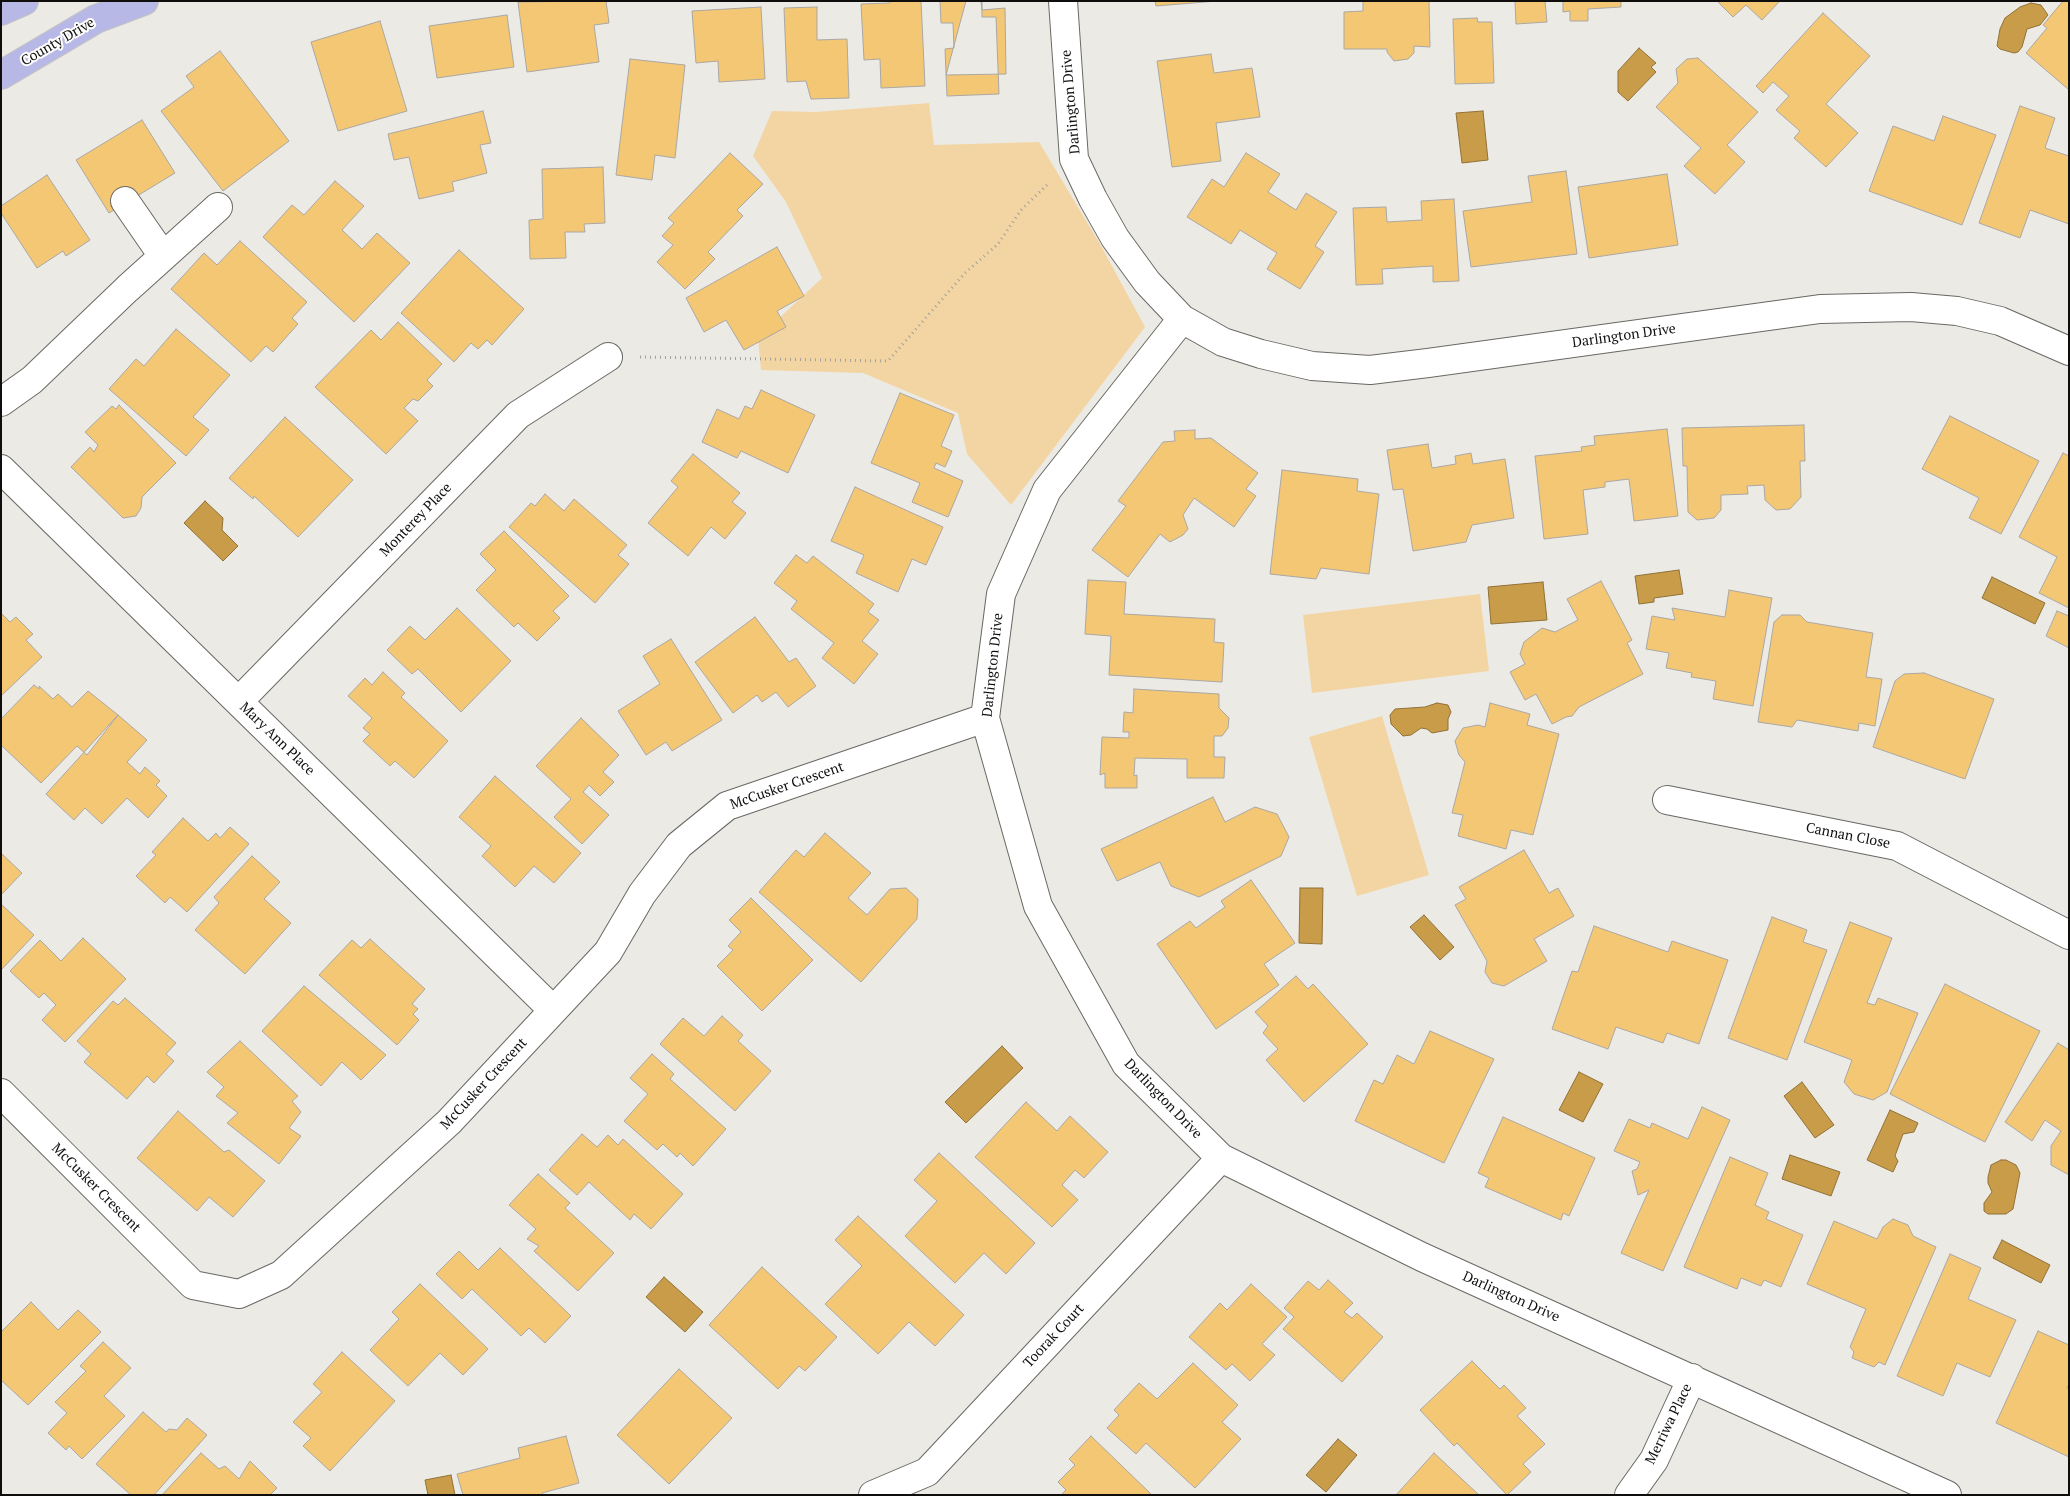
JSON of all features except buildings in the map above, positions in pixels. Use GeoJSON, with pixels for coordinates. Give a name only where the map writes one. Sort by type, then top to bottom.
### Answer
{"type":"FeatureCollection","features":[{"type":"Feature","properties":{"kind":"main road"},"geometry":{"type":"LineString","coordinates":[[1,11],[24,1]]}},
{"type":"Feature","properties":{"kind":"main road","name":"County Drive"},"geometry":{"type":"LineString","coordinates":[[1,75],[96,19],[144,1]]}},
{"type":"Feature","properties":{"kind":"street","name":"Darlington Drive"},"geometry":{"type":"LineString","coordinates":[[1063,1],[1074,159],[1092,199],[1114,238],[1147,282],[1182,319],[1223,342],[1312,366],[1370,370],[1820,309],[1911,307],[1958,311],[2000,321],[2069,351]]}},
{"type":"Feature","properties":{"kind":"street"},"geometry":{"type":"LineString","coordinates":[[125,201],[163,256]]}},
{"type":"Feature","properties":{"kind":"street"},"geometry":{"type":"LineString","coordinates":[[1,402],[32,380],[163,256],[218,207]]}},
{"type":"Feature","properties":{"kind":"street","name":"Darlington Drive"},"geometry":{"type":"LineString","coordinates":[[1182,319],[1047,490],[1001,594],[984,718],[1038,906],[1126,1064],[1221,1158],[1422,1257],[1947,1495]]}},
{"type":"Feature","properties":{"kind":"street","name":"Monterey Place"},"geometry":{"type":"LineString","coordinates":[[238,701],[518,415],[608,356]]}},
{"type":"Feature","properties":{"kind":"street","name":"Mary Ann Place"},"geometry":{"type":"LineString","coordinates":[[1,469],[553,1010]]}},
{"type":"Feature","properties":{"kind":"street","name":"McCusker Crescent"},"geometry":{"type":"LineString","coordinates":[[1,1093],[193,1286],[239,1294],[281,1275],[449,1122],[608,952],[642,894],[679,845],[727,806],[984,718]]}},
{"type":"Feature","properties":{"kind":"street","name":"Cannan Close"},"geometry":{"type":"LineString","coordinates":[[1667,800],[1897,846],[2069,935]]}},
{"type":"Feature","properties":{"kind":"street","name":"Toorak Court"},"geometry":{"type":"LineString","coordinates":[[873,1495],[927,1472],[1221,1158]]}},
{"type":"Feature","properties":{"kind":"street","name":"Merriwa Place"},"geometry":{"type":"LineString","coordinates":[[1629,1495],[1654,1460],[1692,1378]]}},
{"type":"Feature","properties":{"kind":"path"},"geometry":{"type":"LineString","coordinates":[[608,356],[888,362],[965,273],[998,244],[1021,210],[1074,159]]}},
{"type":"Feature","properties":{"kind":"shaded area"},"geometry":{"type":"Polygon","coordinates":[[[2031,3],[2041,5],[2048,15],[2040,25],[2027,29],[2022,47],[2018,52],[2014,53],[2000,49],[1997,46],[2000,29],[2005,18],[2020,7],[2031,3]]]}},
{"type":"Feature","properties":{"kind":"shaded area"},"geometry":{"type":"Polygon","coordinates":[[[1639,48],[1656,63],[1651,67],[1656,72],[1628,101],[1618,92],[1618,71],[1639,48]]]}},
{"type":"Feature","properties":{"kind":"shaded area"},"geometry":{"type":"Polygon","coordinates":[[[929,103],[934,145],[1039,142],[1100,244],[1145,327],[1011,505],[967,454],[958,413],[863,373],[761,370],[758,338],[822,278],[786,202],[753,156],[772,111],[816,112],[929,103]]]}},
{"type":"Feature","properties":{"kind":"shaded area"},"geometry":{"type":"Polygon","coordinates":[[[1483,111],[1488,160],[1462,163],[1456,113],[1483,111]]]}},
{"type":"Feature","properties":{"kind":"shaded area"},"geometry":{"type":"Polygon","coordinates":[[[205,501],[223,518],[222,530],[238,546],[223,561],[184,523],[205,501]]]}},
{"type":"Feature","properties":{"kind":"shaded area"},"geometry":{"type":"Polygon","coordinates":[[[1679,570],[1683,594],[1654,598],[1654,602],[1639,604],[1635,576],[1679,570]]]}},
{"type":"Feature","properties":{"kind":"shaded area"},"geometry":{"type":"Polygon","coordinates":[[[1992,577],[2045,603],[2035,624],[1982,598],[1992,577]]]}},
{"type":"Feature","properties":{"kind":"shaded area"},"geometry":{"type":"Polygon","coordinates":[[[1543,582],[1547,620],[1491,624],[1488,587],[1543,582]]]}},
{"type":"Feature","properties":{"kind":"shaded area"},"geometry":{"type":"Polygon","coordinates":[[[1480,594],[1489,671],[1312,693],[1303,615],[1480,594]]]}},
{"type":"Feature","properties":{"kind":"shaded area"},"geometry":{"type":"Polygon","coordinates":[[[1437,703],[1448,705],[1451,712],[1448,719],[1448,730],[1432,733],[1427,729],[1421,728],[1411,735],[1403,736],[1391,724],[1390,715],[1395,709],[1425,707],[1437,703]]]}},
{"type":"Feature","properties":{"kind":"shaded area"},"geometry":{"type":"Polygon","coordinates":[[[1382,716],[1429,875],[1357,896],[1309,737],[1382,716]]]}},
{"type":"Feature","properties":{"kind":"shaded area"},"geometry":{"type":"Polygon","coordinates":[[[1300,888],[1323,888],[1322,944],[1299,943],[1300,888]]]}},
{"type":"Feature","properties":{"kind":"shaded area"},"geometry":{"type":"Polygon","coordinates":[[[1424,915],[1454,947],[1440,960],[1410,927],[1424,915]]]}},
{"type":"Feature","properties":{"kind":"shaded area"},"geometry":{"type":"Polygon","coordinates":[[[1002,1046],[1023,1068],[966,1123],[945,1102],[1002,1046]]]}},
{"type":"Feature","properties":{"kind":"shaded area"},"geometry":{"type":"Polygon","coordinates":[[[1579,1072],[1603,1084],[1583,1122],[1559,1110],[1579,1072]]]}},
{"type":"Feature","properties":{"kind":"shaded area"},"geometry":{"type":"Polygon","coordinates":[[[1802,1082],[1834,1125],[1815,1138],[1784,1096],[1802,1082]]]}},
{"type":"Feature","properties":{"kind":"shaded area"},"geometry":{"type":"Polygon","coordinates":[[[1890,1110],[1918,1123],[1914,1132],[1903,1134],[1895,1156],[1898,1161],[1893,1172],[1867,1160],[1890,1110]]]}},
{"type":"Feature","properties":{"kind":"shaded area"},"geometry":{"type":"Polygon","coordinates":[[[1790,1155],[1840,1172],[1831,1196],[1782,1179],[1790,1155]]]}},
{"type":"Feature","properties":{"kind":"shaded area"},"geometry":{"type":"Polygon","coordinates":[[[2001,1160],[2006,1160],[2016,1165],[2020,1173],[2013,1209],[2006,1214],[1988,1214],[1984,1211],[1984,1203],[1992,1192],[1988,1183],[1988,1177],[1991,1165],[2001,1160]]]}},
{"type":"Feature","properties":{"kind":"shaded area"},"geometry":{"type":"Polygon","coordinates":[[[2002,1240],[2050,1265],[2041,1283],[1993,1258],[2002,1240]]]}},
{"type":"Feature","properties":{"kind":"shaded area"},"geometry":{"type":"Polygon","coordinates":[[[664,1277],[703,1312],[685,1332],[646,1297],[664,1277]]]}},
{"type":"Feature","properties":{"kind":"shaded area"},"geometry":{"type":"Polygon","coordinates":[[[1338,1439],[1357,1455],[1326,1492],[1306,1475],[1338,1439]]]}},
{"type":"Feature","properties":{"kind":"shaded area"},"geometry":{"type":"Polygon","coordinates":[[[451,1475],[455,1495],[428,1495],[425,1480],[451,1475]]]}}]}
